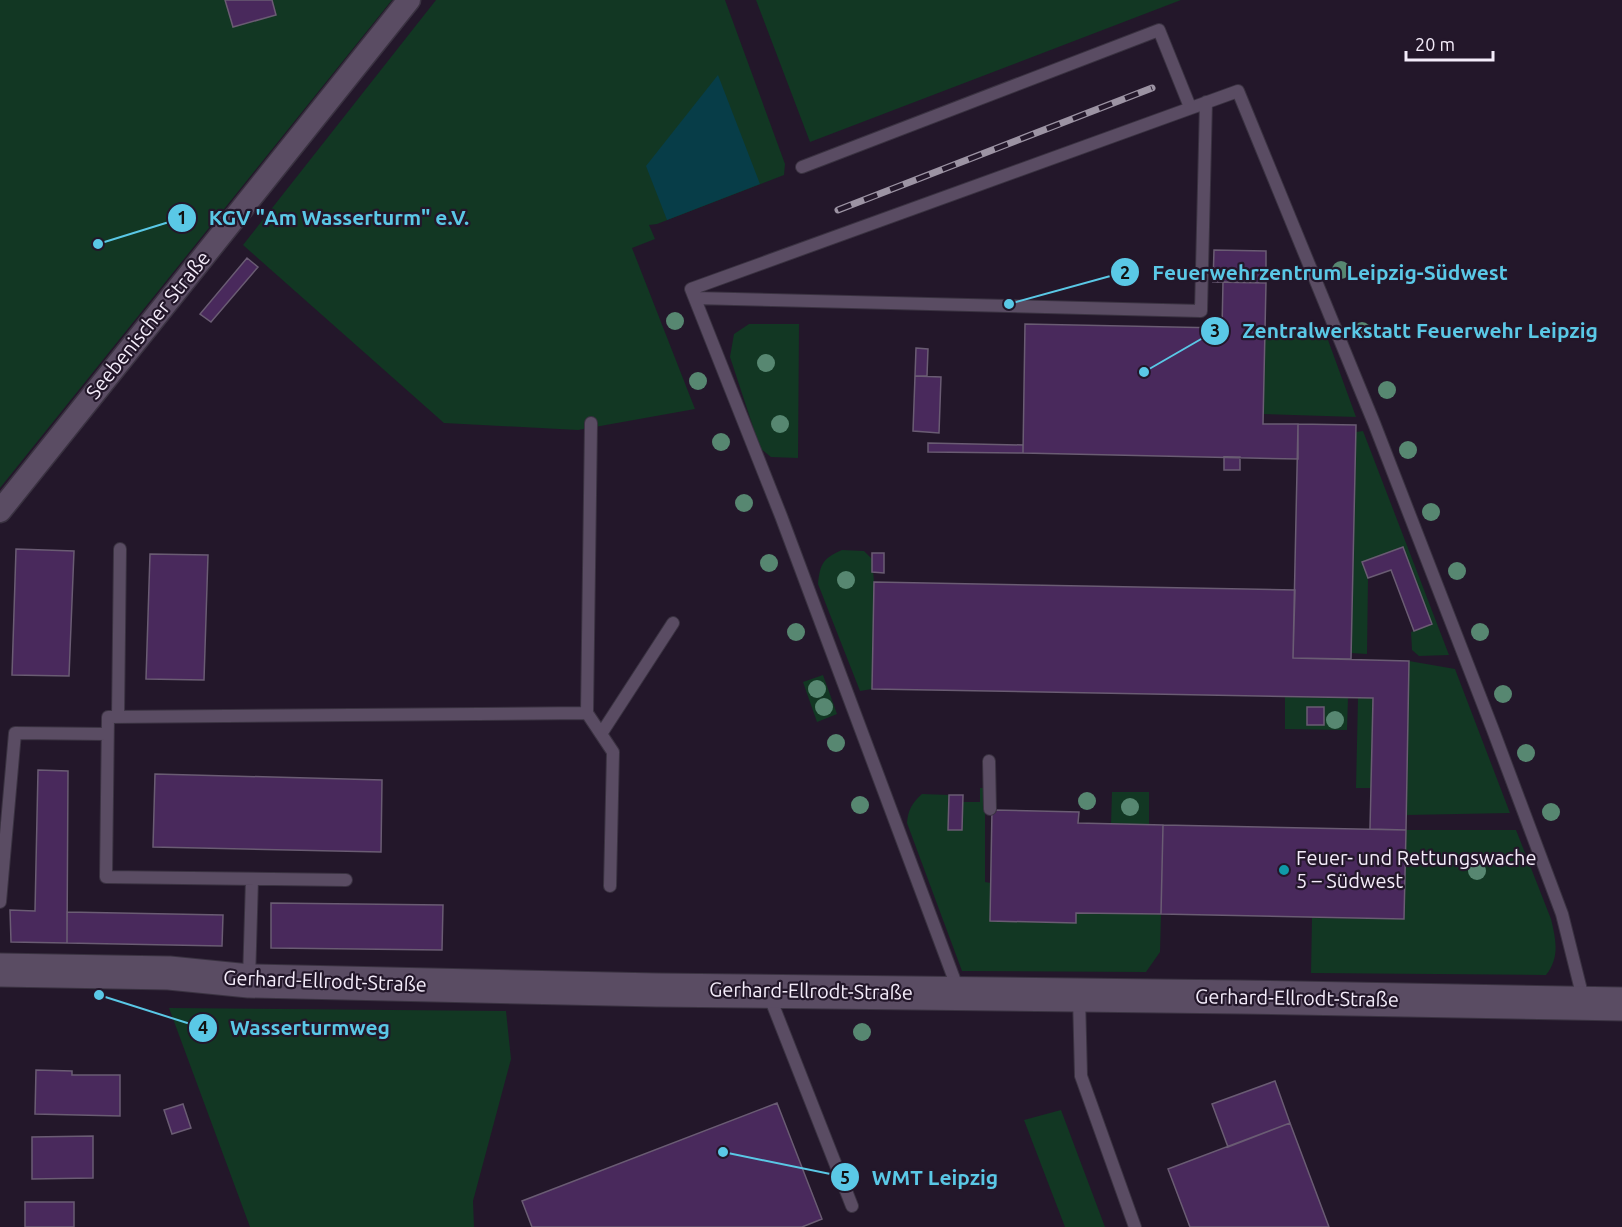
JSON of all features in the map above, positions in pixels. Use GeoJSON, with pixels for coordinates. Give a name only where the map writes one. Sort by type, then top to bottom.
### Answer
{"type":"FeatureCollection","features":[{"type":"Feature","properties":{"kind":"main road","name":"Gerhard-Ellrodt-Straße"},"geometry":{"type":"LineString","coordinates":[[0,970],[170,973],[249,981],[1622,1004]]}},
{"type":"Feature","properties":{"kind":"street","name":"Seebenischer Straße"},"geometry":{"type":"LineString","coordinates":[[0,511],[409,0]]}},
{"type":"Feature","properties":{"kind":"lane"},"geometry":{"type":"LineString","coordinates":[[802,166],[1159,30],[1190,107]]}},
{"type":"Feature","properties":{"kind":"lane"},"geometry":{"type":"LineString","coordinates":[[960,993],[781,516],[691,289],[1238,91],[1374,423],[1488,719],[1562,914],[1584,1002]]}},
{"type":"Feature","properties":{"kind":"lane"},"geometry":{"type":"LineString","coordinates":[[695,298],[1201,311],[1206,102]]}},
{"type":"Feature","properties":{"kind":"lane"},"geometry":{"type":"LineString","coordinates":[[591,423],[587,713],[613,752],[610,886]]}},
{"type":"Feature","properties":{"kind":"lane"},"geometry":{"type":"LineString","coordinates":[[118,717],[120,549]]}},
{"type":"Feature","properties":{"kind":"lane"},"geometry":{"type":"LineString","coordinates":[[601,734],[673,623]]}},
{"type":"Feature","properties":{"kind":"lane"},"geometry":{"type":"LineString","coordinates":[[346,880],[106,877],[108,717],[587,713]]}},
{"type":"Feature","properties":{"kind":"lane"},"geometry":{"type":"LineString","coordinates":[[0,902],[15,733],[107,734]]}},
{"type":"Feature","properties":{"kind":"lane"},"geometry":{"type":"LineString","coordinates":[[988,761],[990,809]]}},
{"type":"Feature","properties":{"kind":"lane"},"geometry":{"type":"LineString","coordinates":[[249,981],[252,879]]}},
{"type":"Feature","properties":{"kind":"lane"},"geometry":{"type":"LineString","coordinates":[[767,991],[852,1206]]}},
{"type":"Feature","properties":{"kind":"lane"},"geometry":{"type":"LineString","coordinates":[[1079,996],[1081,1076],[1134,1227]]}},
{"type":"Feature","properties":{"kind":"shaded area"},"geometry":{"type":"Polygon","coordinates":[[[0,0],[392,0],[0,488],[0,0]]]}},
{"type":"Feature","properties":{"kind":"shaded area"},"geometry":{"type":"Polygon","coordinates":[[[436,0],[725,0],[785,164],[784,175],[657,224],[649,225],[655,239],[632,248],[695,409],[578,430],[444,423],[243,245],[436,0]]]}},
{"type":"Feature","properties":{"kind":"shaded area"},"geometry":{"type":"Polygon","coordinates":[[[756,0],[1181,0],[810,142],[756,0]]]}},
{"type":"Feature","properties":{"kind":"shaded area"},"geometry":{"type":"Polygon","coordinates":[[[718,75],[760,184],[667,220],[646,166],[718,75]]]}},
{"type":"Feature","properties":{"kind":"shaded area"},"geometry":{"type":"Polygon","coordinates":[[[749,324],[799,324],[798,458],[771,457],[760,448],[730,357],[734,334],[749,324]]]}},
{"type":"Feature","properties":{"kind":"shaded area"},"geometry":{"type":"Polygon","coordinates":[[[1324,329],[1356,417],[1263,414],[1264,330],[1324,329]]]}},
{"type":"Feature","properties":{"kind":"shaded area"},"geometry":{"type":"Polygon","coordinates":[[[1363,431],[1449,655],[1419,656],[1412,650],[1411,632],[1432,624],[1402,547],[1362,562],[1368,578],[1367,654],[1351,653],[1356,432],[1363,431]]]}},
{"type":"Feature","properties":{"kind":"shaded area"},"geometry":{"type":"Polygon","coordinates":[[[842,550],[864,551],[872,559],[874,582],[872,689],[860,691],[818,584],[824,562],[842,550]]]}},
{"type":"Feature","properties":{"kind":"shaded area"},"geometry":{"type":"Polygon","coordinates":[[[1409,661],[1455,669],[1510,813],[1406,815],[1409,661]]]}},
{"type":"Feature","properties":{"kind":"shaded area"},"geometry":{"type":"Polygon","coordinates":[[[823,675],[837,714],[817,722],[803,682],[823,675]]]}},
{"type":"Feature","properties":{"kind":"shaded area"},"geometry":{"type":"Polygon","coordinates":[[[1285,697],[1348,698],[1347,730],[1285,729],[1285,697]]]}},
{"type":"Feature","properties":{"kind":"shaded area"},"geometry":{"type":"Polygon","coordinates":[[[1358,698],[1373,698],[1371,788],[1356,788],[1358,698]]]}},
{"type":"Feature","properties":{"kind":"shaded area"},"geometry":{"type":"Polygon","coordinates":[[[980,788],[985,788],[985,882],[991,883],[990,921],[1075,923],[1076,913],[1161,914],[1160,952],[1146,972],[962,971],[907,823],[911,807],[922,794],[949,795],[948,830],[962,830],[963,802],[980,802],[980,788]]]}},
{"type":"Feature","properties":{"kind":"shaded area"},"geometry":{"type":"Polygon","coordinates":[[[1112,792],[1149,792],[1149,825],[1111,824],[1112,792]]]}},
{"type":"Feature","properties":{"kind":"shaded area"},"geometry":{"type":"Polygon","coordinates":[[[1406,830],[1516,830],[1553,927],[1555,955],[1546,975],[1311,973],[1312,918],[1404,919],[1406,830]]]}},
{"type":"Feature","properties":{"kind":"shaded area"},"geometry":{"type":"Polygon","coordinates":[[[169,1008],[506,1011],[511,1059],[473,1201],[474,1227],[250,1227],[169,1008]]]}},
{"type":"Feature","properties":{"kind":"shaded area"},"geometry":{"type":"Polygon","coordinates":[[[1061,1110],[1105,1227],[1065,1227],[1024,1120],[1061,1110]]]}},
{"type":"Feature","properties":{"kind":"building"},"geometry":{"type":"Polygon","coordinates":[[[225,0],[272,0],[276,15],[233,27],[225,0]]]}},
{"type":"Feature","properties":{"kind":"building"},"geometry":{"type":"Polygon","coordinates":[[[1214,250],[1266,251],[1266,283],[1213,282],[1214,250]]]}},
{"type":"Feature","properties":{"kind":"building"},"geometry":{"type":"Polygon","coordinates":[[[247,258],[258,267],[211,322],[200,314],[247,258]]]}},
{"type":"Feature","properties":{"kind":"building"},"geometry":{"type":"Polygon","coordinates":[[[1223,282],[1266,283],[1263,424],[1298,424],[1298,459],[1023,453],[1025,324],[1222,328],[1223,282]]]}},
{"type":"Feature","properties":{"kind":"building"},"geometry":{"type":"Polygon","coordinates":[[[916,348],[928,349],[927,376],[915,376],[916,348]]]}},
{"type":"Feature","properties":{"kind":"building"},"geometry":{"type":"Polygon","coordinates":[[[915,376],[941,377],[939,433],[913,431],[915,376]]]}},
{"type":"Feature","properties":{"kind":"building"},"geometry":{"type":"Polygon","coordinates":[[[1298,424],[1356,425],[1351,659],[1293,658],[1298,424]]]}},
{"type":"Feature","properties":{"kind":"building"},"geometry":{"type":"Polygon","coordinates":[[[928,443],[1023,445],[1023,453],[928,452],[928,443]]]}},
{"type":"Feature","properties":{"kind":"building"},"geometry":{"type":"Polygon","coordinates":[[[1224,457],[1240,457],[1240,470],[1224,470],[1224,457]]]}},
{"type":"Feature","properties":{"kind":"building"},"geometry":{"type":"Polygon","coordinates":[[[1403,547],[1432,624],[1414,631],[1391,570],[1368,578],[1362,562],[1403,547]]]}},
{"type":"Feature","properties":{"kind":"building"},"geometry":{"type":"Polygon","coordinates":[[[16,549],[74,551],[69,676],[12,675],[16,549]]]}},
{"type":"Feature","properties":{"kind":"building"},"geometry":{"type":"Polygon","coordinates":[[[872,553],[884,553],[884,573],[872,572],[872,553]]]}},
{"type":"Feature","properties":{"kind":"building"},"geometry":{"type":"Polygon","coordinates":[[[150,554],[208,555],[204,680],[146,679],[150,554]]]}},
{"type":"Feature","properties":{"kind":"building"},"geometry":{"type":"Polygon","coordinates":[[[874,582],[1295,590],[1293,658],[1409,661],[1406,830],[1370,829],[1373,698],[872,689],[874,582]]]}},
{"type":"Feature","properties":{"kind":"building"},"geometry":{"type":"Polygon","coordinates":[[[1307,707],[1324,707],[1324,725],[1307,725],[1307,707]]]}},
{"type":"Feature","properties":{"kind":"building"},"geometry":{"type":"Polygon","coordinates":[[[38,770],[68,771],[67,943],[11,942],[10,910],[35,911],[38,770]]]}},
{"type":"Feature","properties":{"kind":"building"},"geometry":{"type":"Polygon","coordinates":[[[155,774],[382,780],[381,852],[153,847],[155,774]]]}},
{"type":"Feature","properties":{"kind":"building"},"geometry":{"type":"Polygon","coordinates":[[[949,795],[963,795],[962,830],[948,830],[949,795]]]}},
{"type":"Feature","properties":{"kind":"building"},"geometry":{"type":"Polygon","coordinates":[[[992,810],[1079,812],[1078,823],[1163,825],[1161,914],[1076,913],[1076,923],[990,921],[992,810]]]}},
{"type":"Feature","properties":{"kind":"building","name":"Feuer- und Rettungswache 5 – Südwest"},"geometry":{"type":"Polygon","coordinates":[[[1163,825],[1406,830],[1404,919],[1161,914],[1163,825]]]}},
{"type":"Feature","properties":{"kind":"building"},"geometry":{"type":"Polygon","coordinates":[[[271,903],[443,905],[442,950],[271,948],[271,903]]]}},
{"type":"Feature","properties":{"kind":"building"},"geometry":{"type":"Polygon","coordinates":[[[67,912],[223,915],[222,946],[67,943],[67,912]]]}},
{"type":"Feature","properties":{"kind":"building"},"geometry":{"type":"Polygon","coordinates":[[[36,1070],[72,1071],[72,1075],[120,1075],[120,1116],[35,1114],[36,1070]]]}},
{"type":"Feature","properties":{"kind":"building"},"geometry":{"type":"Polygon","coordinates":[[[1275,1081],[1290,1123],[1228,1147],[1212,1104],[1275,1081]]]}},
{"type":"Feature","properties":{"kind":"building"},"geometry":{"type":"Polygon","coordinates":[[[777,1103],[822,1219],[802,1227],[532,1227],[522,1201],[777,1103]]]}},
{"type":"Feature","properties":{"kind":"building"},"geometry":{"type":"Polygon","coordinates":[[[183,1104],[191,1128],[172,1134],[164,1110],[183,1104]]]}},
{"type":"Feature","properties":{"kind":"building"},"geometry":{"type":"Polygon","coordinates":[[[1290,1123],[1329,1227],[1190,1227],[1168,1169],[1290,1123]]]}},
{"type":"Feature","properties":{"kind":"building"},"geometry":{"type":"Polygon","coordinates":[[[93,1136],[93,1178],[32,1179],[32,1137],[93,1136]]]}},
{"type":"Feature","properties":{"kind":"building"},"geometry":{"type":"Polygon","coordinates":[[[25,1202],[74,1202],[74,1227],[25,1227],[25,1202]]]}},
{"type":"Feature","properties":{"kind":"railway"},"geometry":{"type":"LineString","coordinates":[[838,210],[1152,88]]}},
{"type":"Feature","properties":{"kind":"place","name":"KGV \"Am Wasserturm\" e.V."},"geometry":{"type":"Point","coordinates":[98,244]}},
{"type":"Feature","properties":{"kind":"place","name":"Feuerwehrzentrum Leipzig-Südwest"},"geometry":{"type":"Point","coordinates":[1009,304]}},
{"type":"Feature","properties":{"kind":"place","name":"Zentralwerkstatt Feuerwehr Leipzig"},"geometry":{"type":"Point","coordinates":[1144,372]}},
{"type":"Feature","properties":{"kind":"place","name":"Feuer- und Rettungswache 5 – Südwest"},"geometry":{"type":"Point","coordinates":[1284,870]}},
{"type":"Feature","properties":{"kind":"place","name":"Wasserturmweg"},"geometry":{"type":"Point","coordinates":[99,995]}},
{"type":"Feature","properties":{"kind":"place","name":"WMT Leipzig"},"geometry":{"type":"Point","coordinates":[723,1152]}}]}
